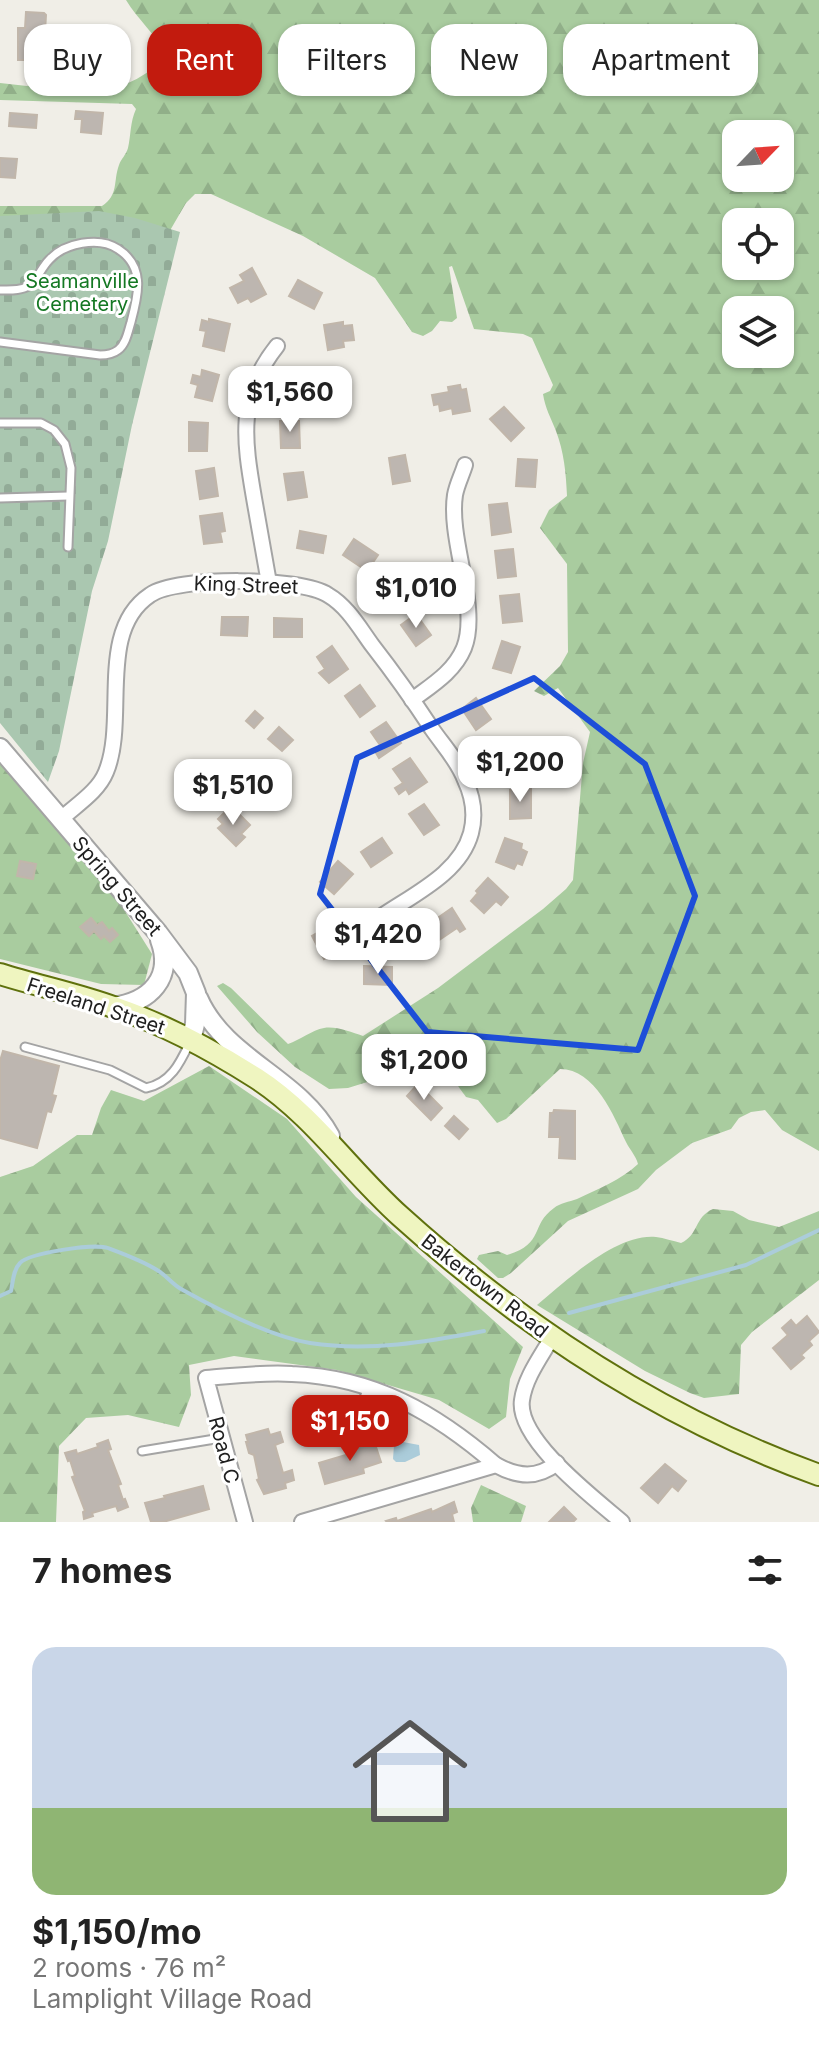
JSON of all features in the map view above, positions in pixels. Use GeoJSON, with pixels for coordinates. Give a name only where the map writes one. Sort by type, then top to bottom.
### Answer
{"type":"FeatureCollection","features":[{"type":"Feature","properties":{"kind":"main road","name":"Freeland Street"},"geometry":{"type":"LineString","coordinates":[[0,974],[113,1007],[191,1040]]}},
{"type":"Feature","properties":{"kind":"main road","name":"Bakertown Road"},"geometry":{"type":"LineString","coordinates":[[191,1040],[273,1090],[375,1194],[459,1269],[551,1339],[676,1412],[770,1458],[819,1475]]}},
{"type":"Feature","properties":{"kind":"street"},"geometry":{"type":"LineString","coordinates":[[269,583],[244,437],[251,394],[262,368],[277,346]]}},
{"type":"Feature","properties":{"kind":"street"},"geometry":{"type":"LineString","coordinates":[[412,700],[451,668],[465,647],[467,605],[455,514],[455,495],[465,465]]}},
{"type":"Feature","properties":{"kind":"street","name":"King Street"},"geometry":{"type":"LineString","coordinates":[[60,820],[95,789],[106,772],[112,744],[120,644],[128,621],[139,604],[156,591],[179,584],[269,583],[310,587],[337,601],[354,619],[462,771],[473,802],[473,819],[462,852],[448,870],[379,918]]}},
{"type":"Feature","properties":{"kind":"street","name":"Spring Street"},"geometry":{"type":"LineString","coordinates":[[0,748],[158,933],[188,973],[210,1021],[232,1047],[312,1109],[338,1153]]}},
{"type":"Feature","properties":{"kind":"street"},"geometry":{"type":"LineString","coordinates":[[113,1007],[145,996],[159,981],[166,961],[158,933]]}},
{"type":"Feature","properties":{"kind":"street"},"geometry":{"type":"LineString","coordinates":[[191,1040],[196,993]]}},
{"type":"Feature","properties":{"kind":"street"},"geometry":{"type":"LineString","coordinates":[[551,1339],[527,1382],[521,1409],[529,1432],[557,1463],[622,1522]]}},
{"type":"Feature","properties":{"kind":"street","name":"Road C"},"geometry":{"type":"LineString","coordinates":[[245,1522],[206,1378],[293,1374],[316,1376],[367,1389]]}},
{"type":"Feature","properties":{"kind":"street"},"geometry":{"type":"LineString","coordinates":[[367,1389],[409,1403],[436,1417],[496,1465],[515,1474],[532,1476],[557,1463]]}},
{"type":"Feature","properties":{"kind":"street"},"geometry":{"type":"LineString","coordinates":[[302,1522],[326,1519],[496,1465]]}},
{"type":"Feature","properties":{"kind":"lane"},"geometry":{"type":"LineString","coordinates":[[0,290],[18,290],[27,286],[48,260],[59,252],[95,242],[109,244],[125,254],[139,282],[138,299],[125,341],[114,353],[100,355],[0,342]]}},
{"type":"Feature","properties":{"kind":"lane"},"geometry":{"type":"LineString","coordinates":[[0,423],[41,423],[61,437],[70,458],[68,547]]}},
{"type":"Feature","properties":{"kind":"lane"},"geometry":{"type":"LineString","coordinates":[[0,498],[68,496]]}},
{"type":"Feature","properties":{"kind":"lane"},"geometry":{"type":"LineString","coordinates":[[25,1047],[110,1070],[146,1088],[158,1084],[174,1072],[191,1040]]}},
{"type":"Feature","properties":{"kind":"lane"},"geometry":{"type":"LineString","coordinates":[[302,1434],[359,1413],[367,1389]]}},
{"type":"Feature","properties":{"kind":"lane"},"geometry":{"type":"LineString","coordinates":[[142,1451],[221,1438]]}},
{"type":"Feature","properties":{"kind":"highlighted area"},"geometry":{"type":"Polygon","coordinates":[[[534,678],[645,764],[695,896],[638,1050],[427,1032],[320,894],[357,758],[534,678]]]}},
{"type":"Feature","properties":{"kind":"green space"},"geometry":{"type":"Polygon","coordinates":[[[126,0],[819,0],[819,1151],[782,1130],[765,1110],[751,1112],[739,1118],[731,1129],[692,1143],[656,1170],[638,1189],[568,1221],[511,1273],[498,1278],[477,1259],[479,1255],[498,1251],[507,1255],[519,1251],[532,1240],[542,1221],[554,1208],[609,1184],[638,1164],[609,1107],[593,1085],[572,1071],[560,1069],[506,1119],[497,1123],[478,1100],[466,1097],[455,1079],[451,1058],[444,1047],[393,1074],[348,1088],[329,1089],[295,1067],[257,1032],[217,986],[223,983],[231,988],[288,1044],[324,1028],[363,1036],[438,988],[543,909],[573,880],[583,763],[590,732],[558,688],[544,696],[534,691],[560,666],[568,652],[567,564],[540,528],[549,510],[567,496],[561,447],[543,394],[550,391],[553,385],[532,338],[523,334],[474,329],[452,266],[449,267],[457,318],[452,322],[440,321],[423,336],[412,332],[375,278],[303,236],[211,194],[195,194],[186,203],[154,258],[0,252],[0,206],[102,206],[107,202],[128,148],[136,109],[132,104],[0,100],[0,83],[24,86],[24,96],[131,96],[131,81],[147,72],[147,96],[262,96],[262,24],[147,24],[147,28],[126,0]]]}},
{"type":"Feature","properties":{"kind":"green space","name":"Seamanville Cemetery"},"geometry":{"type":"Polygon","coordinates":[[[99,211],[180,232],[132,425],[108,541],[92,591],[59,751],[48,782],[0,723],[0,216],[99,211]]]}},
{"type":"Feature","properties":{"kind":"green space"},"geometry":{"type":"Polygon","coordinates":[[[0,761],[111,889],[152,954],[144,985],[101,984],[0,959],[0,761]]]}},
{"type":"Feature","properties":{"kind":"green space"},"geometry":{"type":"Polygon","coordinates":[[[209,1066],[287,1119],[356,1197],[523,1347],[510,1379],[506,1417],[489,1429],[439,1400],[337,1370],[234,1356],[189,1365],[191,1395],[179,1427],[128,1415],[86,1418],[59,1446],[56,1522],[0,1522],[0,1177],[33,1166],[77,1135],[92,1135],[111,1090],[144,1101],[209,1066]]]}},
{"type":"Feature","properties":{"kind":"green space"},"geometry":{"type":"Polygon","coordinates":[[[713,1209],[733,1211],[749,1220],[779,1227],[819,1211],[819,1280],[752,1332],[741,1345],[739,1394],[704,1398],[690,1393],[645,1371],[537,1305],[608,1250],[641,1238],[656,1237],[681,1243],[687,1240],[707,1212],[713,1209]]]}},
{"type":"Feature","properties":{"kind":"green space"},"geometry":{"type":"Polygon","coordinates":[[[481,1485],[526,1506],[521,1522],[473,1522],[471,1508],[481,1485]]]}},
{"type":"Feature","properties":{"kind":"water"},"geometry":{"type":"Polygon","coordinates":[[[403,1442],[419,1445],[420,1455],[405,1462],[396,1462],[393,1459],[394,1445],[403,1442]]]}},
{"type":"Feature","properties":{"kind":"building"},"geometry":{"type":"Polygon","coordinates":[[[26,12],[46,15],[45,24],[25,24],[26,12]]]}},
{"type":"Feature","properties":{"kind":"building"},"geometry":{"type":"Polygon","coordinates":[[[18,28],[24,28],[24,60],[18,60],[18,28]]]}},
{"type":"Feature","properties":{"kind":"building"},"geometry":{"type":"Polygon","coordinates":[[[76,111],[103,113],[101,134],[81,132],[82,119],[75,119],[76,111]]]}},
{"type":"Feature","properties":{"kind":"building"},"geometry":{"type":"Polygon","coordinates":[[[10,113],[37,115],[36,128],[9,126],[10,113]]]}},
{"type":"Feature","properties":{"kind":"building"},"geometry":{"type":"Polygon","coordinates":[[[0,158],[17,159],[15,178],[0,177],[0,158]]]}},
{"type":"Feature","properties":{"kind":"building"},"geometry":{"type":"Polygon","coordinates":[[[252,268],[266,294],[251,302],[248,298],[238,303],[230,288],[244,281],[240,275],[252,268]]]}},
{"type":"Feature","properties":{"kind":"building"},"geometry":{"type":"Polygon","coordinates":[[[298,280],[322,293],[314,309],[289,296],[298,280]]]}},
{"type":"Feature","properties":{"kind":"building"},"geometry":{"type":"Polygon","coordinates":[[[209,319],[230,324],[224,351],[203,346],[206,331],[200,330],[202,320],[209,322],[209,319]]]}},
{"type":"Feature","properties":{"kind":"building"},"geometry":{"type":"Polygon","coordinates":[[[343,322],[343,326],[352,325],[354,340],[343,341],[344,347],[328,350],[324,325],[343,322]]]}},
{"type":"Feature","properties":{"kind":"building"},"geometry":{"type":"Polygon","coordinates":[[[202,370],[219,375],[212,401],[195,397],[198,385],[191,383],[193,375],[201,377],[202,370]]]}},
{"type":"Feature","properties":{"kind":"building"},"geometry":{"type":"Polygon","coordinates":[[[321,372],[338,376],[332,404],[314,400],[321,372]]]}},
{"type":"Feature","properties":{"kind":"building"},"geometry":{"type":"Polygon","coordinates":[[[460,385],[461,390],[466,389],[470,411],[453,414],[452,408],[440,411],[439,404],[434,405],[432,395],[449,392],[448,387],[460,385]]]}},
{"type":"Feature","properties":{"kind":"building"},"geometry":{"type":"Polygon","coordinates":[[[504,407],[524,428],[511,441],[490,419],[504,407]]]}},
{"type":"Feature","properties":{"kind":"building"},"geometry":{"type":"Polygon","coordinates":[[[280,421],[299,421],[300,448],[281,448],[280,421]]]}},
{"type":"Feature","properties":{"kind":"building"},"geometry":{"type":"Polygon","coordinates":[[[189,422],[208,423],[207,451],[189,451],[189,422]]]}},
{"type":"Feature","properties":{"kind":"building"},"geometry":{"type":"Polygon","coordinates":[[[405,455],[410,481],[393,484],[389,458],[405,455]]]}},
{"type":"Feature","properties":{"kind":"building"},"geometry":{"type":"Polygon","coordinates":[[[518,459],[537,460],[535,487],[516,486],[518,459]]]}},
{"type":"Feature","properties":{"kind":"building"},"geometry":{"type":"Polygon","coordinates":[[[214,468],[218,496],[200,499],[196,471],[214,468]]]}},
{"type":"Feature","properties":{"kind":"building"},"geometry":{"type":"Polygon","coordinates":[[[303,472],[307,497],[288,500],[284,474],[303,472]]]}},
{"type":"Feature","properties":{"kind":"building"},"geometry":{"type":"Polygon","coordinates":[[[507,503],[511,532],[492,535],[489,505],[507,503]]]}},
{"type":"Feature","properties":{"kind":"building"},"geometry":{"type":"Polygon","coordinates":[[[222,513],[225,531],[220,532],[222,542],[204,544],[200,516],[222,513]]]}},
{"type":"Feature","properties":{"kind":"building"},"geometry":{"type":"Polygon","coordinates":[[[300,531],[326,536],[323,553],[297,548],[300,531]]]}},
{"type":"Feature","properties":{"kind":"building"},"geometry":{"type":"Polygon","coordinates":[[[354,539],[378,555],[367,571],[343,555],[354,539]]]}},
{"type":"Feature","properties":{"kind":"building"},"geometry":{"type":"Polygon","coordinates":[[[513,549],[516,576],[498,578],[495,551],[513,549]]]}},
{"type":"Feature","properties":{"kind":"building"},"geometry":{"type":"Polygon","coordinates":[[[390,574],[407,597],[392,608],[375,585],[390,574]]]}},
{"type":"Feature","properties":{"kind":"building"},"geometry":{"type":"Polygon","coordinates":[[[519,594],[522,621],[503,623],[500,596],[519,594]]]}},
{"type":"Feature","properties":{"kind":"building"},"geometry":{"type":"Polygon","coordinates":[[[416,614],[431,635],[416,646],[401,625],[416,614]]]}},
{"type":"Feature","properties":{"kind":"building"},"geometry":{"type":"Polygon","coordinates":[[[222,617],[248,617],[247,636],[221,635],[222,617]]]}},
{"type":"Feature","properties":{"kind":"building"},"geometry":{"type":"Polygon","coordinates":[[[274,618],[302,619],[302,637],[274,637],[274,618]]]}},
{"type":"Feature","properties":{"kind":"building"},"geometry":{"type":"Polygon","coordinates":[[[502,641],[520,647],[511,673],[493,668],[502,641]]]}},
{"type":"Feature","properties":{"kind":"building"},"geometry":{"type":"Polygon","coordinates":[[[332,646],[348,669],[329,683],[319,673],[325,669],[317,657],[332,646]]]}},
{"type":"Feature","properties":{"kind":"building"},"geometry":{"type":"Polygon","coordinates":[[[360,685],[375,706],[360,717],[345,696],[360,685]]]}},
{"type":"Feature","properties":{"kind":"building"},"geometry":{"type":"Polygon","coordinates":[[[476,698],[491,719],[476,730],[462,709],[476,698]]]}},
{"type":"Feature","properties":{"kind":"building"},"geometry":{"type":"Polygon","coordinates":[[[255,711],[263,718],[254,728],[246,721],[255,711]]]}},
{"type":"Feature","properties":{"kind":"building"},"geometry":{"type":"Polygon","coordinates":[[[386,722],[401,743],[379,758],[376,753],[382,748],[371,732],[386,722]]]}},
{"type":"Feature","properties":{"kind":"building"},"geometry":{"type":"Polygon","coordinates":[[[279,727],[293,740],[282,751],[268,739],[279,727]]]}},
{"type":"Feature","properties":{"kind":"building"},"geometry":{"type":"Polygon","coordinates":[[[505,739],[520,759],[504,770],[490,749],[505,739]]]}},
{"type":"Feature","properties":{"kind":"building"},"geometry":{"type":"Polygon","coordinates":[[[410,758],[427,782],[409,794],[406,789],[399,794],[395,788],[403,783],[393,769],[410,758]]]}},
{"type":"Feature","properties":{"kind":"building"},"geometry":{"type":"Polygon","coordinates":[[[531,789],[531,818],[510,819],[510,790],[531,789]]]}},
{"type":"Feature","properties":{"kind":"building"},"geometry":{"type":"Polygon","coordinates":[[[424,804],[439,825],[424,835],[409,814],[424,804]]]}},
{"type":"Feature","properties":{"kind":"building"},"geometry":{"type":"Polygon","coordinates":[[[226,811],[232,817],[237,812],[250,825],[241,834],[245,837],[236,846],[218,828],[223,824],[218,819],[226,811]]]}},
{"type":"Feature","properties":{"kind":"building"},"geometry":{"type":"Polygon","coordinates":[[[382,838],[392,853],[371,867],[361,852],[382,838]]]}},
{"type":"Feature","properties":{"kind":"building"},"geometry":{"type":"Polygon","coordinates":[[[505,838],[522,844],[521,849],[527,852],[522,865],[517,863],[514,869],[496,862],[505,838]]]}},
{"type":"Feature","properties":{"kind":"building"},"geometry":{"type":"Polygon","coordinates":[[[20,861],[36,864],[33,879],[17,876],[20,861]]]}},
{"type":"Feature","properties":{"kind":"building"},"geometry":{"type":"Polygon","coordinates":[[[338,861],[353,874],[334,894],[320,882],[338,861]]]}},
{"type":"Feature","properties":{"kind":"building"},"geometry":{"type":"Polygon","coordinates":[[[488,878],[508,897],[501,905],[496,901],[484,913],[471,901],[488,878]]]}},
{"type":"Feature","properties":{"kind":"building"},"geometry":{"type":"Polygon","coordinates":[[[452,908],[465,929],[460,932],[457,928],[439,940],[429,924],[452,908]]]}},
{"type":"Feature","properties":{"kind":"building"},"geometry":{"type":"Polygon","coordinates":[[[91,918],[97,925],[102,922],[109,931],[112,928],[118,935],[110,942],[104,936],[101,939],[94,931],[89,936],[80,927],[91,918]]]}},
{"type":"Feature","properties":{"kind":"building"},"geometry":{"type":"Polygon","coordinates":[[[328,927],[340,950],[324,959],[312,936],[328,927]]]}},
{"type":"Feature","properties":{"kind":"building"},"geometry":{"type":"Polygon","coordinates":[[[364,966],[392,967],[392,985],[364,984],[364,966]]]}},
{"type":"Feature","properties":{"kind":"building"},"geometry":{"type":"Polygon","coordinates":[[[3,1051],[59,1066],[52,1095],[56,1096],[51,1112],[47,1111],[37,1148],[0,1138],[0,1061],[3,1051]]]}},
{"type":"Feature","properties":{"kind":"building"},"geometry":{"type":"Polygon","coordinates":[[[418,1084],[442,1108],[431,1120],[407,1096],[418,1084]]]}},
{"type":"Feature","properties":{"kind":"building"},"geometry":{"type":"Polygon","coordinates":[[[554,1110],[575,1111],[575,1159],[559,1158],[560,1137],[549,1137],[550,1113],[554,1110]]]}},
{"type":"Feature","properties":{"kind":"building"},"geometry":{"type":"Polygon","coordinates":[[[454,1116],[468,1129],[459,1139],[445,1126],[454,1116]]]}},
{"type":"Feature","properties":{"kind":"building"},"geometry":{"type":"Polygon","coordinates":[[[807,1316],[819,1332],[809,1341],[812,1345],[801,1355],[804,1358],[791,1369],[773,1348],[788,1335],[782,1328],[791,1320],[796,1326],[807,1316]]]}},
{"type":"Feature","properties":{"kind":"building"},"geometry":{"type":"Polygon","coordinates":[[[268,1429],[270,1435],[280,1432],[283,1442],[275,1445],[283,1473],[292,1470],[294,1480],[285,1483],[286,1488],[264,1494],[257,1480],[254,1455],[249,1453],[246,1435],[268,1429]]]}},
{"type":"Feature","properties":{"kind":"building"},"geometry":{"type":"Polygon","coordinates":[[[108,1440],[111,1449],[108,1450],[121,1484],[118,1485],[128,1507],[118,1511],[116,1506],[92,1513],[93,1516],[84,1519],[85,1511],[72,1477],[75,1476],[65,1453],[76,1450],[77,1454],[108,1440]]]}},
{"type":"Feature","properties":{"kind":"building"},"geometry":{"type":"Polygon","coordinates":[[[374,1441],[381,1462],[363,1468],[364,1473],[325,1484],[319,1463],[356,1452],[354,1446],[374,1441]]]}},
{"type":"Feature","properties":{"kind":"building"},"geometry":{"type":"Polygon","coordinates":[[[665,1464],[686,1481],[678,1491],[672,1486],[658,1503],[641,1488],[665,1464]]]}},
{"type":"Feature","properties":{"kind":"building"},"geometry":{"type":"Polygon","coordinates":[[[203,1486],[209,1509],[163,1522],[151,1522],[145,1503],[203,1486]]]}},
{"type":"Feature","properties":{"kind":"building"},"geometry":{"type":"Polygon","coordinates":[[[454,1502],[457,1512],[452,1514],[454,1522],[386,1521],[396,1518],[397,1521],[431,1509],[432,1512],[454,1502]]]}},
{"type":"Feature","properties":{"kind":"building"},"geometry":{"type":"Polygon","coordinates":[[[564,1507],[576,1519],[573,1522],[549,1522],[564,1507]]]}},
{"type":"Feature","properties":{"kind":"waterway"},"geometry":{"type":"LineString","coordinates":[[569,1313],[746,1265],[819,1230]]}},
{"type":"Feature","properties":{"kind":"waterway"},"geometry":{"type":"LineString","coordinates":[[0,1296],[11,1291],[16,1269],[26,1259],[62,1250],[101,1247],[146,1264],[181,1289],[227,1313],[295,1340],[332,1346],[376,1346],[484,1331]]}}]}
